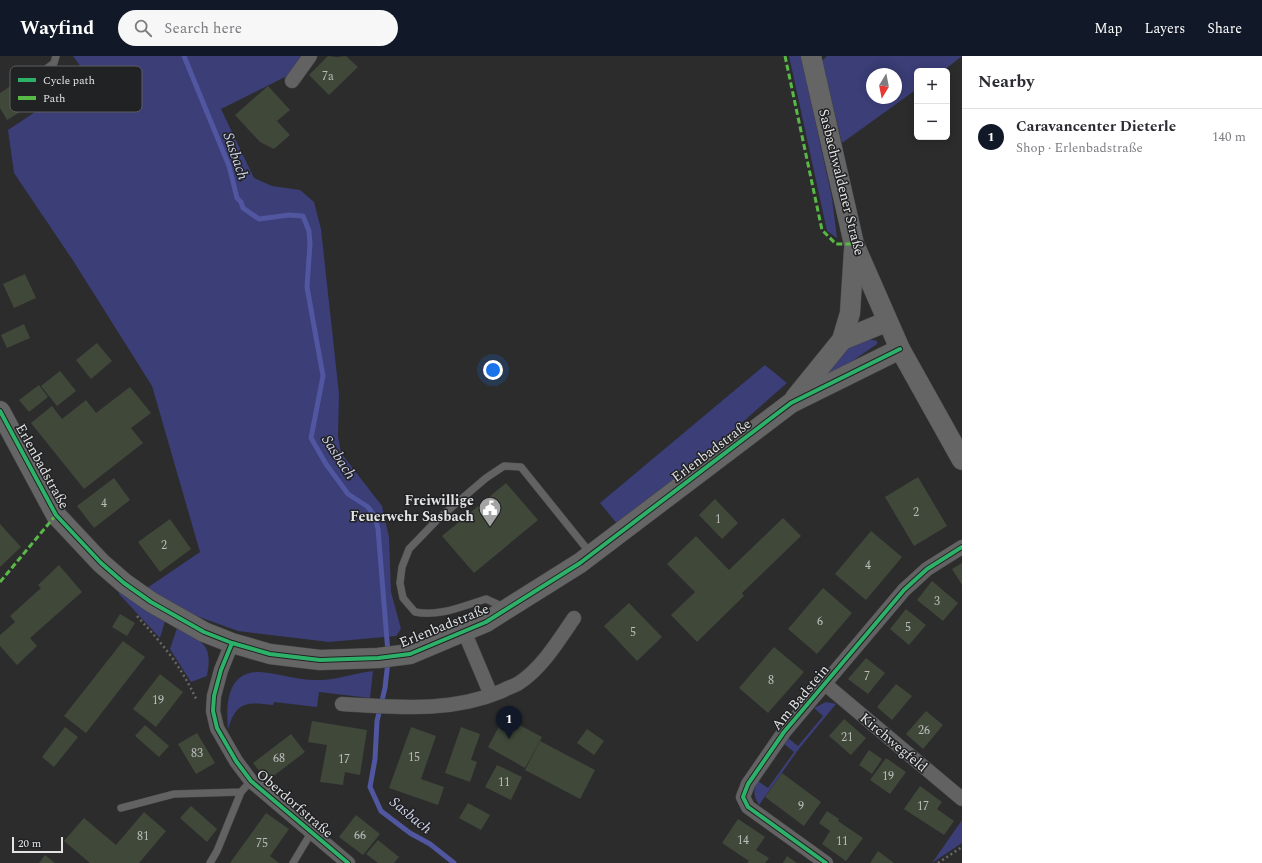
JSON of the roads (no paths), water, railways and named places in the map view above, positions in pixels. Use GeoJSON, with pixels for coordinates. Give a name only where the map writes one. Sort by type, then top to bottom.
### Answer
{"type":"FeatureCollection","features":[{"type":"Feature","properties":{"kind":"street"},"geometry":{"type":"LineString","coordinates":[[292,81],[310,56]]}},
{"type":"Feature","properties":{"kind":"street","name":"Sasbachwaldener Straße"},"geometry":{"type":"LineString","coordinates":[[811,56],[854,244],[886,322],[962,460]]}},
{"type":"Feature","properties":{"kind":"street","name":"Erlenbadstraße"},"geometry":{"type":"LineString","coordinates":[[791,403],[842,340],[850,313],[854,244]]}},
{"type":"Feature","properties":{"kind":"street","name":"Erlenbadstraße"},"geometry":{"type":"LineString","coordinates":[[842,340],[886,322]]}},
{"type":"Feature","properties":{"kind":"street","name":"Erlenbadstraße"},"geometry":{"type":"LineString","coordinates":[[0,411],[56,515],[101,563],[124,583],[168,613],[189,625],[232,643],[270,654],[320,660],[378,658],[410,654],[486,622],[591,554],[791,403],[900,349]]}},
{"type":"Feature","properties":{"kind":"street","name":"Am Badstein"},"geometry":{"type":"LineString","coordinates":[[826,863],[748,807],[744,797],[748,784],[784,732],[914,580],[927,569],[962,547]]}},
{"type":"Feature","properties":{"kind":"street"},"geometry":{"type":"LineString","coordinates":[[342,704],[381,706],[451,706],[491,695],[519,683],[550,654],[574,618]]}},
{"type":"Feature","properties":{"kind":"street","name":"Erlenbadstraße"},"geometry":{"type":"LineString","coordinates":[[464,631],[491,695]]}},
{"type":"Feature","properties":{"kind":"street","name":"Oberdorfstraße"},"geometry":{"type":"LineString","coordinates":[[232,643],[215,688],[213,711],[217,728],[236,761],[251,781],[348,863]]}},
{"type":"Feature","properties":{"kind":"street","name":"Kirchwegfeld"},"geometry":{"type":"LineString","coordinates":[[825,684],[962,799]]}},
{"type":"Feature","properties":{"kind":"lane"},"geometry":{"type":"LineString","coordinates":[[50,66],[54,63],[56,56]]}},
{"type":"Feature","properties":{"kind":"lane"},"geometry":{"type":"LineString","coordinates":[[502,612],[497,604],[486,598],[442,612],[426,614],[415,612],[404,598],[400,583],[402,566],[409,549],[438,519],[504,466],[521,467],[591,554]]}},
{"type":"Feature","properties":{"kind":"lane"},"geometry":{"type":"LineString","coordinates":[[210,863],[217,851],[241,792],[251,781]]}},
{"type":"Feature","properties":{"kind":"lane"},"geometry":{"type":"LineString","coordinates":[[121,808],[174,794],[241,792]]}},
{"type":"Feature","properties":{"kind":"lane"},"geometry":{"type":"LineString","coordinates":[[293,863],[311,833]]}},
{"type":"Feature","properties":{"kind":"waterway","name":"Sasbach"},"geometry":{"type":"LineString","coordinates":[[184,56],[229,166],[237,198],[241,202],[243,208],[259,219],[289,215],[303,216],[309,231],[310,244],[307,287],[323,376],[311,438],[326,464],[348,494],[368,507],[375,517],[378,529],[388,653]]}},
{"type":"Feature","properties":{"kind":"waterway","name":"Sasbach"},"geometry":{"type":"LineString","coordinates":[[388,661],[385,688],[377,721],[375,759],[370,787],[381,811],[410,833],[430,844],[454,863]]}},
{"type":"Feature","properties":{"kind":"place","name":"Freiwillige Feuerwehr Sasbach"},"geometry":{"type":"Point","coordinates":[490,528]}},
{"type":"Feature","properties":{"kind":"place","name":"Caravancenter Dieterle"},"geometry":{"type":"Point","coordinates":[509,739]}}]}
